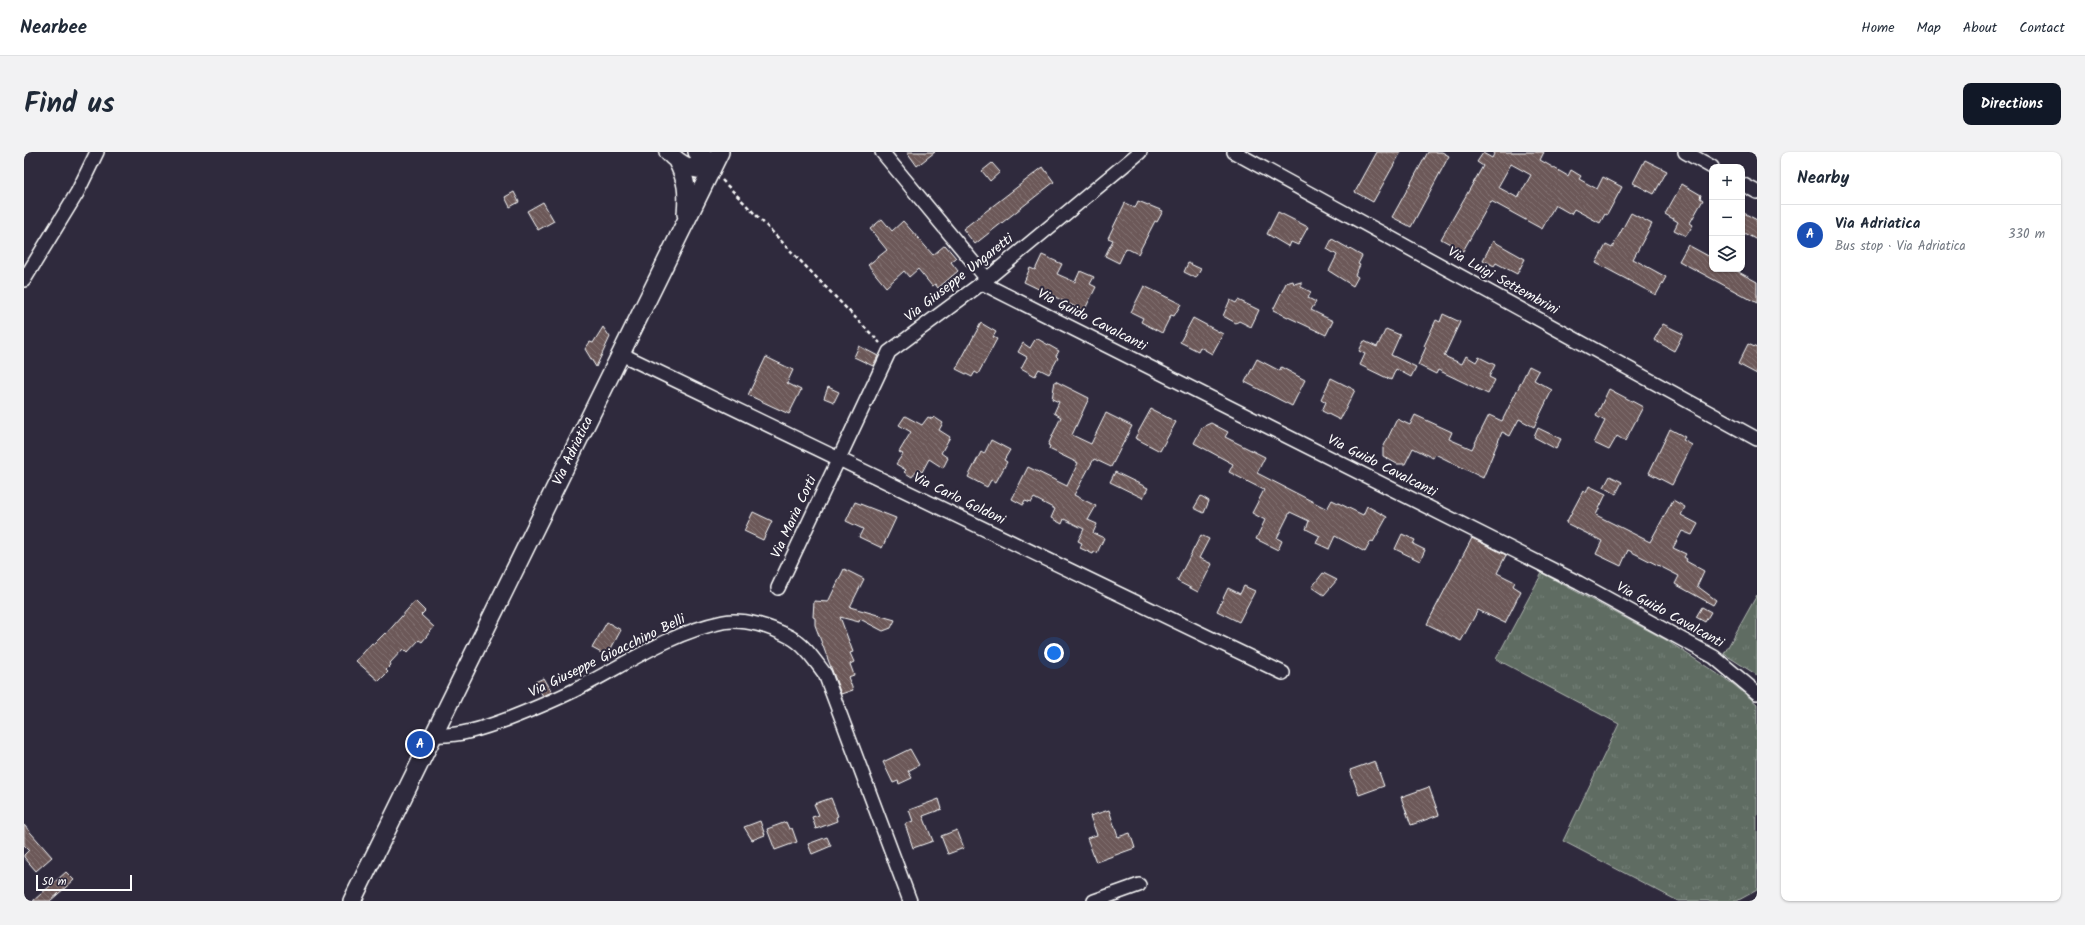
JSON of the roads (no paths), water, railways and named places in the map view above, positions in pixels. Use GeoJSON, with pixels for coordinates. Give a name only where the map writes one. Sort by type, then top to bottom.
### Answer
{"type":"FeatureCollection","features":[{"type":"Feature","properties":{"kind":"street"},"geometry":{"type":"LineString","coordinates":[[24,280],[77,193],[97,152]]}},
{"type":"Feature","properties":{"kind":"street"},"geometry":{"type":"LineString","coordinates":[[672,156],[691,169],[711,171],[706,159],[698,152]]}},
{"type":"Feature","properties":{"kind":"street","name":"Via Adriatica"},"geometry":{"type":"LineString","coordinates":[[352,901],[432,735],[622,354],[720,152]]}},
{"type":"Feature","properties":{"kind":"street"},"geometry":{"type":"LineString","coordinates":[[882,152],[985,281]]}},
{"type":"Feature","properties":{"kind":"street","name":"Via Giuseppe Ungaretti"},"geometry":{"type":"LineString","coordinates":[[838,459],[889,352],[985,281],[1140,152]]}},
{"type":"Feature","properties":{"kind":"street","name":"Via Luigi Settembrini"},"geometry":{"type":"LineString","coordinates":[[1234,152],[1757,439]]}},
{"type":"Feature","properties":{"kind":"street"},"geometry":{"type":"LineString","coordinates":[[1685,152],[1709,165]]}},
{"type":"Feature","properties":{"kind":"street"},"geometry":{"type":"LineString","coordinates":[[672,156],[686,180],[688,199],[685,224]]}},
{"type":"Feature","properties":{"kind":"street"},"geometry":{"type":"LineString","coordinates":[[1745,186],[1757,192]]}},
{"type":"Feature","properties":{"kind":"street","name":"Via Guido Cavalcanti"},"geometry":{"type":"LineString","coordinates":[[985,281],[1579,583],[1714,657],[1757,693]]}},
{"type":"Feature","properties":{"kind":"street","name":"Via Carlo Goldoni"},"geometry":{"type":"LineString","coordinates":[[622,354],[1283,672]]}},
{"type":"Feature","properties":{"kind":"street","name":"Via Maria Corti"},"geometry":{"type":"LineString","coordinates":[[778,588],[838,459]]}},
{"type":"Feature","properties":{"kind":"street","name":"Via Giuseppe Gioacchino Belli"},"geometry":{"type":"LineString","coordinates":[[432,735],[448,736],[464,732],[496,723],[544,705],[641,654],[703,628],[731,622],[745,622],[768,627],[792,638],[810,654],[825,674],[910,901]]}},
{"type":"Feature","properties":{"kind":"street"},"geometry":{"type":"LineString","coordinates":[[1094,901],[1139,885]]}},
{"type":"Feature","properties":{"kind":"place","name":"Via Adriatica"},"geometry":{"type":"Point","coordinates":[420,744]}}]}
